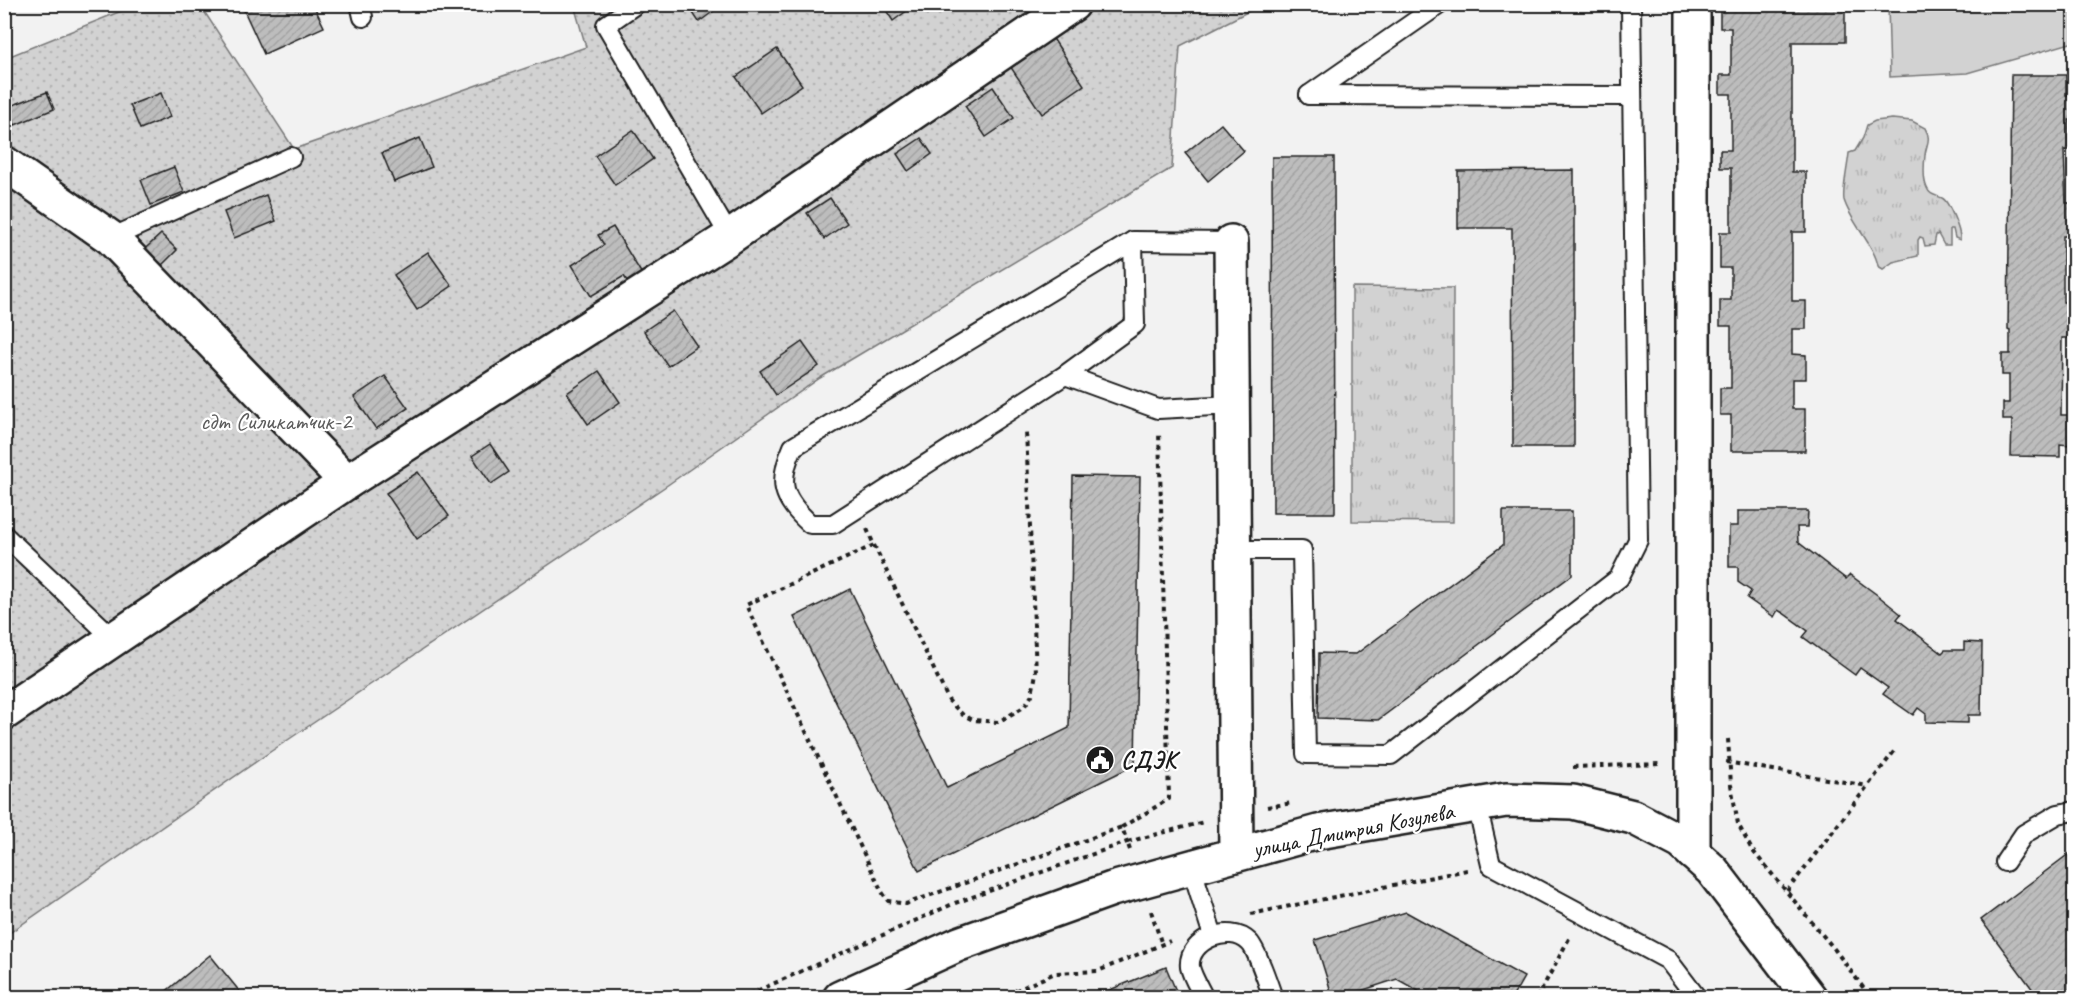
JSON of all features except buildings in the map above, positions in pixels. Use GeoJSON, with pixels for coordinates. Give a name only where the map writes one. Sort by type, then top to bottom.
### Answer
{"type":"FeatureCollection","features":[{"type":"Feature","properties":{"kind":"street"},"geometry":{"type":"LineString","coordinates":[[4,713],[347,482],[730,237],[1073,4]]}},
{"type":"Feature","properties":{"kind":"street"},"geometry":{"type":"LineString","coordinates":[[1693,4],[1693,853]]}},
{"type":"Feature","properties":{"kind":"street"},"geometry":{"type":"LineString","coordinates":[[4,163],[111,238],[347,482]]}},
{"type":"Feature","properties":{"kind":"street"},"geometry":{"type":"LineString","coordinates":[[1231,242],[1236,854]]}},
{"type":"Feature","properties":{"kind":"street","name":"улица Дмитрия Козулева"},"geometry":{"type":"LineString","coordinates":[[840,998],[959,944],[1112,889],[1318,832],[1506,800],[1573,802],[1634,817],[1681,842],[1712,870],[1810,998]]}},
{"type":"Feature","properties":{"kind":"lane"},"geometry":{"type":"LineString","coordinates":[[636,4],[606,25],[730,237]]}},
{"type":"Feature","properties":{"kind":"lane"},"geometry":{"type":"LineString","coordinates":[[1440,4],[1309,95],[1632,96]]}},
{"type":"Feature","properties":{"kind":"lane"},"geometry":{"type":"LineString","coordinates":[[1234,550],[1302,550],[1306,754],[1391,755],[1620,578],[1638,540],[1631,4]]}},
{"type":"Feature","properties":{"kind":"lane"},"geometry":{"type":"LineString","coordinates":[[111,238],[291,157]]}},
{"type":"Feature","properties":{"kind":"lane"},"geometry":{"type":"LineString","coordinates":[[1133,240],[1135,324],[1065,375],[833,524],[810,524],[793,508],[784,487],[785,465],[793,447],[1133,240],[1231,242]]}},
{"type":"Feature","properties":{"kind":"lane"},"geometry":{"type":"LineString","coordinates":[[1065,375],[1158,409],[1233,405]]}},
{"type":"Feature","properties":{"kind":"lane"},"geometry":{"type":"LineString","coordinates":[[4,535],[113,638]]}},
{"type":"Feature","properties":{"kind":"lane"},"geometry":{"type":"LineString","coordinates":[[1477,805],[1491,865],[1668,960],[1697,998]]}},
{"type":"Feature","properties":{"kind":"lane"},"geometry":{"type":"LineString","coordinates":[[2005,862],[2024,834],[2058,814],[2074,811]]}},
{"type":"Feature","properties":{"kind":"lane"},"geometry":{"type":"LineString","coordinates":[[1191,866],[1213,936]]}},
{"type":"Feature","properties":{"kind":"lane"},"geometry":{"type":"LineString","coordinates":[[1204,998],[1190,967],[1194,953],[1202,942],[1213,936],[1227,933],[1239,935],[1251,942],[1273,998]]}},
{"type":"Feature","properties":{"kind":"path"},"geometry":{"type":"LineString","coordinates":[[858,509],[949,701],[963,715],[973,720],[998,722],[1024,707],[1032,695],[1036,673],[1025,401]]}},
{"type":"Feature","properties":{"kind":"path"},"geometry":{"type":"LineString","coordinates":[[874,545],[746,605],[877,882],[888,900],[906,904],[1122,827],[1169,799],[1158,409]]}},
{"type":"Feature","properties":{"kind":"path"},"geometry":{"type":"LineString","coordinates":[[1728,731],[1731,785],[1738,824],[1752,850],[1835,950],[1871,998]]}},
{"type":"Feature","properties":{"kind":"path"},"geometry":{"type":"LineString","coordinates":[[1786,892],[1896,749]]}},
{"type":"Feature","properties":{"kind":"path"},"geometry":{"type":"LineString","coordinates":[[741,998],[954,903],[1127,842],[1122,827]]}},
{"type":"Feature","properties":{"kind":"path"},"geometry":{"type":"LineString","coordinates":[[1537,998],[1582,914]]}},
{"type":"Feature","properties":{"kind":"green space","name":"сдт Силикатчик-2"},"geometry":{"type":"Polygon","coordinates":[[[136,5],[200,5],[294,149],[586,47],[574,5],[1261,5],[1180,46],[1172,168],[820,378],[669,484],[270,752],[5,936],[5,58],[136,5]]]}},
{"type":"Feature","properties":{"kind":"green space"},"geometry":{"type":"Polygon","coordinates":[[[1888,5],[2074,5],[2074,42],[1967,73],[1890,77],[1888,5]]]}},
{"type":"Feature","properties":{"kind":"green space"},"geometry":{"type":"Polygon","coordinates":[[[1892,119],[1912,121],[1925,128],[1928,139],[1924,163],[1926,185],[1930,193],[1945,200],[1957,224],[1960,240],[1955,238],[1953,229],[1950,229],[1950,245],[1944,245],[1938,234],[1934,245],[1925,246],[1923,238],[1920,237],[1918,256],[1893,262],[1883,269],[1878,266],[1872,250],[1847,209],[1844,191],[1849,153],[1855,151],[1863,138],[1867,125],[1875,121],[1892,119]]]}},
{"type":"Feature","properties":{"kind":"green space"},"geometry":{"type":"Polygon","coordinates":[[[1352,287],[1453,288],[1453,522],[1352,521],[1352,287]]]}},
{"type":"Feature","properties":{"kind":"place","name":"СДЭК"},"geometry":{"type":"Point","coordinates":[1100,760]}}]}
